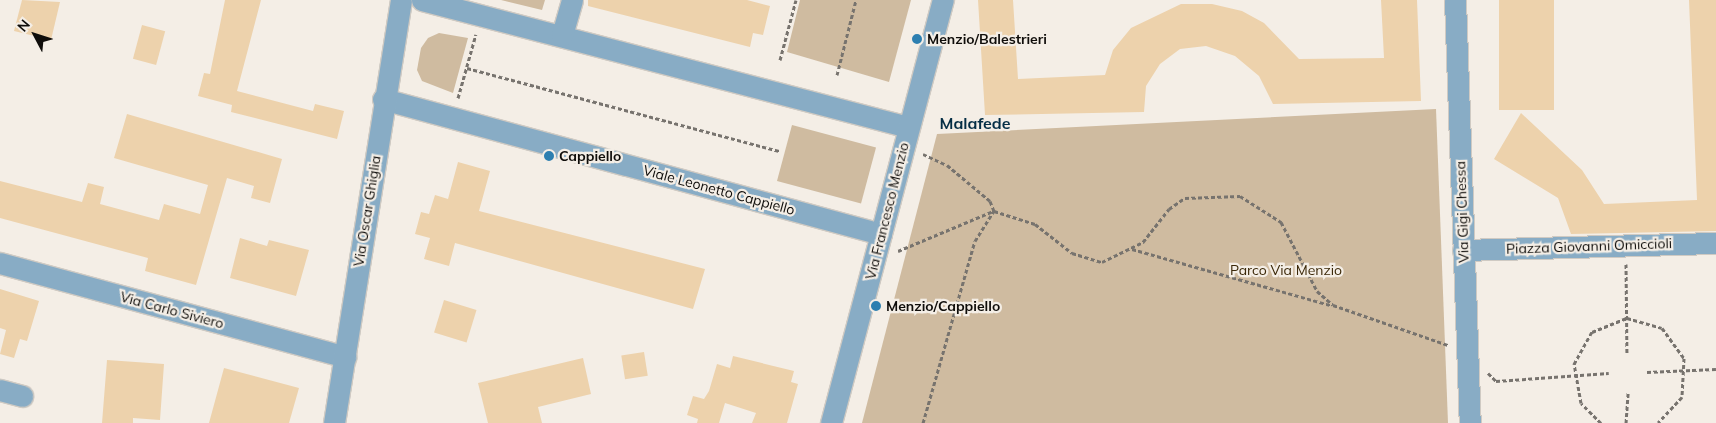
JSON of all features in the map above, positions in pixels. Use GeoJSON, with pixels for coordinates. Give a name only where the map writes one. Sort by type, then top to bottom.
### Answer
{"type":"FeatureCollection","features":[{"type":"Feature","properties":{"kind":"street","name":"Via Oscar Ghiglia"},"geometry":{"type":"LineString","coordinates":[[334,423],[383,99],[401,0]]}},
{"type":"Feature","properties":{"kind":"street"},"geometry":{"type":"LineString","coordinates":[[422,0],[562,35],[906,136]]}},
{"type":"Feature","properties":{"kind":"street"},"geometry":{"type":"LineString","coordinates":[[562,35],[572,0]]}},
{"type":"Feature","properties":{"kind":"street","name":"Via Francesco Menzio"},"geometry":{"type":"LineString","coordinates":[[831,423],[942,0]]}},
{"type":"Feature","properties":{"kind":"street","name":"Via Gigi Chessa"},"geometry":{"type":"LineString","coordinates":[[1455,0],[1470,423]]}},
{"type":"Feature","properties":{"kind":"street","name":"Viale Leonetto Cappiello"},"geometry":{"type":"LineString","coordinates":[[383,99],[881,234]]}},
{"type":"Feature","properties":{"kind":"street","name":"Piazza Giovanni Omiccioli"},"geometry":{"type":"LineString","coordinates":[[1463,250],[1716,243]]}},
{"type":"Feature","properties":{"kind":"street","name":"Via Carlo Siviero"},"geometry":{"type":"LineString","coordinates":[[0,263],[345,357]]}},
{"type":"Feature","properties":{"kind":"street"},"geometry":{"type":"LineString","coordinates":[[0,390],[22,396]]}},
{"type":"Feature","properties":{"kind":"path"},"geometry":{"type":"LineString","coordinates":[[780,60],[796,0]]}},
{"type":"Feature","properties":{"kind":"path"},"geometry":{"type":"LineString","coordinates":[[836,75],[856,0]]}},
{"type":"Feature","properties":{"kind":"path"},"geometry":{"type":"LineString","coordinates":[[453,118],[482,15]]}},
{"type":"Feature","properties":{"kind":"path"},"geometry":{"type":"LineString","coordinates":[[467,68],[780,151]]}},
{"type":"Feature","properties":{"kind":"path"},"geometry":{"type":"LineString","coordinates":[[906,136],[947,165],[990,201],[994,211]]}},
{"type":"Feature","properties":{"kind":"path"},"geometry":{"type":"LineString","coordinates":[[874,261],[994,211],[1036,224],[1072,253],[1102,262],[1132,249],[1186,198],[1240,196],[1282,222],[1318,291],[1333,305]]}},
{"type":"Feature","properties":{"kind":"path"},"geometry":{"type":"LineString","coordinates":[[923,423],[975,241],[994,211]]}},
{"type":"Feature","properties":{"kind":"path"},"geometry":{"type":"LineString","coordinates":[[1626,244],[1627,354]]}},
{"type":"Feature","properties":{"kind":"path"},"geometry":{"type":"LineString","coordinates":[[1132,249],[1333,305],[1467,351],[1496,381],[1609,373]]}},
{"type":"Feature","properties":{"kind":"path"},"geometry":{"type":"LineString","coordinates":[[1601,423],[1581,403],[1573,377],[1578,352],[1592,332],[1627,318],[1662,328],[1679,346],[1686,370],[1682,397],[1658,423]]}},
{"type":"Feature","properties":{"kind":"path"},"geometry":{"type":"LineString","coordinates":[[1647,372],[1716,369]]}},
{"type":"Feature","properties":{"kind":"path"},"geometry":{"type":"LineString","coordinates":[[1626,423],[1628,392]]}},
{"type":"Feature","properties":{"kind":"green space"},"geometry":{"type":"Polygon","coordinates":[[[501,0],[545,0],[542,10],[501,0]]]}},
{"type":"Feature","properties":{"kind":"green space"},"geometry":{"type":"Polygon","coordinates":[[[800,0],[911,0],[889,82],[787,52],[800,0]]]}},
{"type":"Feature","properties":{"kind":"green space"},"geometry":{"type":"Polygon","coordinates":[[[439,33],[468,38],[453,93],[422,81],[417,70],[421,48],[428,38],[439,33]]]}},
{"type":"Feature","properties":{"kind":"green space","name":"Parco Via Menzio"},"geometry":{"type":"Polygon","coordinates":[[[1436,109],[1448,423],[862,423],[937,134],[1436,109]]]}},
{"type":"Feature","properties":{"kind":"green space"},"geometry":{"type":"Polygon","coordinates":[[[792,125],[876,148],[861,204],[777,181],[792,125]]]}},
{"type":"Feature","properties":{"kind":"building"},"geometry":{"type":"Polygon","coordinates":[[[22,0],[60,2],[51,40],[14,31],[22,0]]]}},
{"type":"Feature","properties":{"kind":"building"},"geometry":{"type":"Polygon","coordinates":[[[225,0],[261,0],[237,91],[313,111],[315,104],[344,111],[337,139],[231,112],[232,105],[198,96],[204,73],[210,74],[225,0]]]}},
{"type":"Feature","properties":{"kind":"building"},"geometry":{"type":"Polygon","coordinates":[[[588,0],[747,0],[770,6],[763,35],[753,33],[750,47],[588,6],[588,0]]]}},
{"type":"Feature","properties":{"kind":"building"},"geometry":{"type":"Polygon","coordinates":[[[978,0],[1013,0],[1018,79],[1105,75],[1113,50],[1131,28],[1181,4],[1212,4],[1242,11],[1264,23],[1299,59],[1384,58],[1381,0],[1417,0],[1421,101],[1273,104],[1259,76],[1235,56],[1206,46],[1180,49],[1160,64],[1146,86],[1144,112],[985,115],[978,0]]]}},
{"type":"Feature","properties":{"kind":"building"},"geometry":{"type":"Polygon","coordinates":[[[1499,0],[1554,0],[1554,110],[1499,110],[1499,0]]]}},
{"type":"Feature","properties":{"kind":"building"},"geometry":{"type":"Polygon","coordinates":[[[1689,0],[1716,0],[1716,231],[1571,234],[1558,198],[1494,159],[1521,113],[1582,170],[1604,204],[1697,200],[1689,0]]]}},
{"type":"Feature","properties":{"kind":"building"},"geometry":{"type":"Polygon","coordinates":[[[142,25],[165,31],[156,65],[133,59],[142,25]]]}},
{"type":"Feature","properties":{"kind":"building"},"geometry":{"type":"Polygon","coordinates":[[[127,114],[282,159],[270,203],[251,198],[254,186],[227,178],[196,285],[145,271],[148,258],[0,218],[0,181],[82,202],[88,183],[104,187],[100,204],[159,220],[164,204],[200,214],[208,185],[114,158],[127,114]]]}},
{"type":"Feature","properties":{"kind":"building"},"geometry":{"type":"Polygon","coordinates":[[[458,162],[490,171],[479,211],[705,269],[693,309],[455,243],[449,266],[424,259],[430,238],[415,234],[421,212],[429,214],[435,195],[448,199],[458,162]]]}},
{"type":"Feature","properties":{"kind":"building"},"geometry":{"type":"Polygon","coordinates":[[[240,238],[267,246],[269,240],[309,250],[296,296],[230,278],[240,238]]]}},
{"type":"Feature","properties":{"kind":"building"},"geometry":{"type":"Polygon","coordinates":[[[0,289],[39,301],[27,341],[20,339],[14,358],[0,354],[6,330],[0,328],[0,289]]]}},
{"type":"Feature","properties":{"kind":"building"},"geometry":{"type":"Polygon","coordinates":[[[444,300],[477,310],[467,342],[434,333],[444,300]]]}},
{"type":"Feature","properties":{"kind":"building"},"geometry":{"type":"Polygon","coordinates":[[[644,352],[648,376],[625,379],[621,356],[644,352]]]}},
{"type":"Feature","properties":{"kind":"building"},"geometry":{"type":"Polygon","coordinates":[[[733,356],[794,371],[791,382],[798,384],[787,423],[752,423],[756,413],[725,403],[719,423],[697,423],[698,419],[687,415],[693,396],[704,399],[709,391],[717,364],[730,368],[733,356]]]}},
{"type":"Feature","properties":{"kind":"building"},"geometry":{"type":"Polygon","coordinates":[[[583,358],[591,394],[538,407],[542,423],[488,423],[478,383],[583,358]]]}},
{"type":"Feature","properties":{"kind":"building"},"geometry":{"type":"Polygon","coordinates":[[[107,360],[164,364],[160,420],[133,418],[133,423],[102,423],[107,360]]]}},
{"type":"Feature","properties":{"kind":"building"},"geometry":{"type":"Polygon","coordinates":[[[224,368],[299,388],[289,423],[209,423],[224,368]]]}},
{"type":"Feature","properties":{"kind":"place","name":"Menzio/Balestrieri"},"geometry":{"type":"Point","coordinates":[917,39]}},
{"type":"Feature","properties":{"kind":"place","name":"Cappiello"},"geometry":{"type":"Point","coordinates":[549,156]}},
{"type":"Feature","properties":{"kind":"place","name":"Menzio/Cappiello"},"geometry":{"type":"Point","coordinates":[876,306]}},
{"type":"Feature","properties":{"kind":"district","name":"Malafede"},"geometry":{"type":"Point","coordinates":[975,123]}}]}
